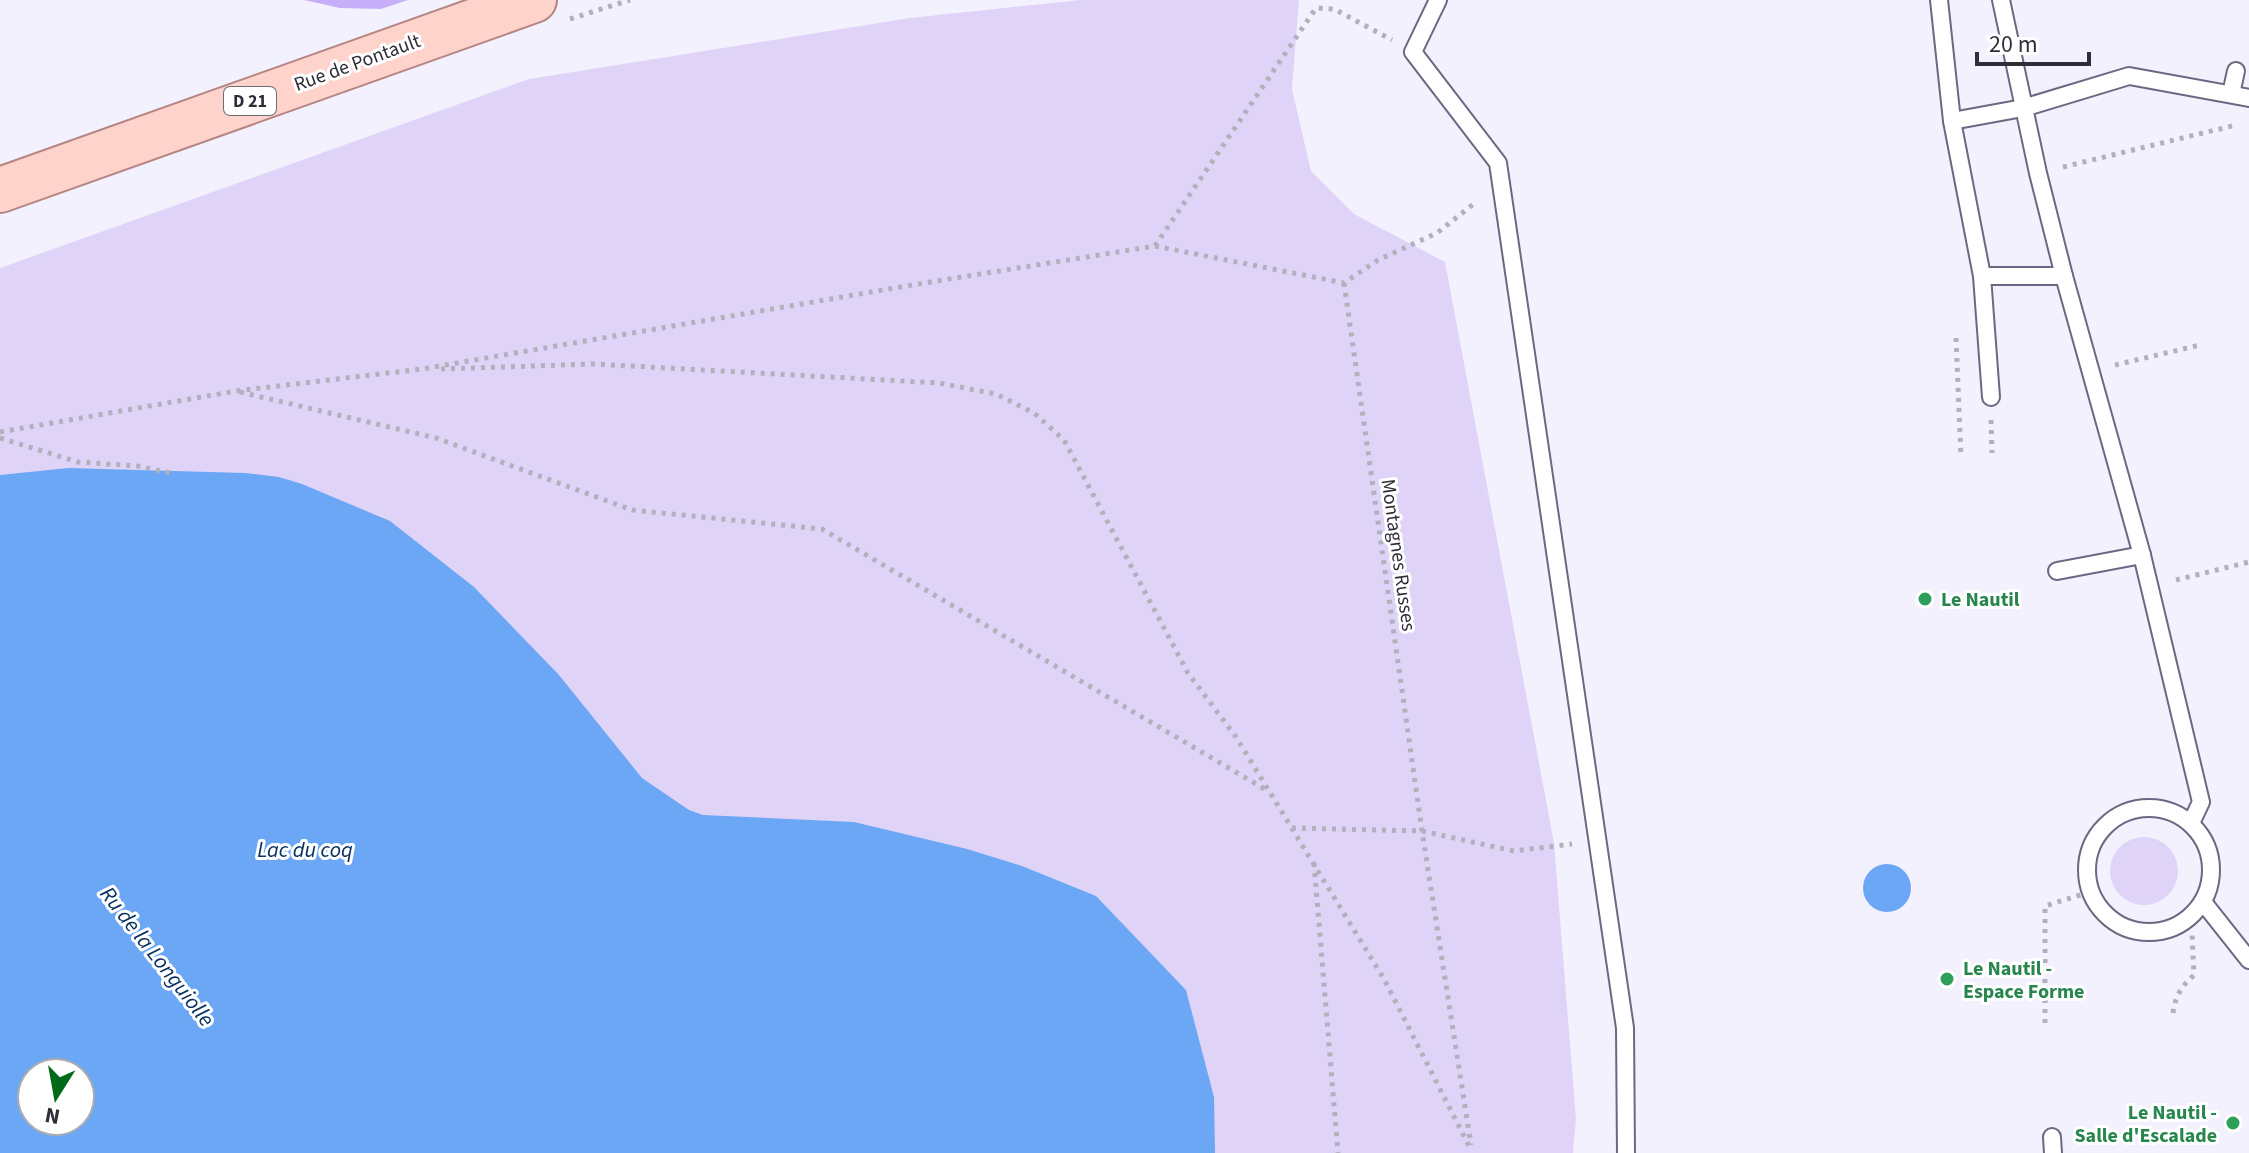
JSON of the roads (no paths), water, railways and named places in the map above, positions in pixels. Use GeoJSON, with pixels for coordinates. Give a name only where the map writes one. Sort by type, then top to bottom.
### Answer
{"type":"FeatureCollection","features":[{"type":"Feature","properties":{"kind":"main road","name":"Rue de Pontault"},"geometry":{"type":"LineString","coordinates":[[0,190],[534,0]]}},
{"type":"Feature","properties":{"kind":"lane"},"geometry":{"type":"LineString","coordinates":[[1438,0],[1413,52],[1498,163],[1625,1028],[1626,1153]]}},
{"type":"Feature","properties":{"kind":"lane"},"geometry":{"type":"LineString","coordinates":[[1939,0],[1952,121],[1982,276],[1991,397]]}},
{"type":"Feature","properties":{"kind":"lane"},"geometry":{"type":"LineString","coordinates":[[2001,0],[2038,173],[2142,555],[2201,802],[2191,823]]}},
{"type":"Feature","properties":{"kind":"lane"},"geometry":{"type":"LineString","coordinates":[[2231,94],[2236,71]]}},
{"type":"Feature","properties":{"kind":"lane"},"geometry":{"type":"LineString","coordinates":[[1952,121],[2023,108],[2129,76],[2249,98]]}},
{"type":"Feature","properties":{"kind":"lane"},"geometry":{"type":"LineString","coordinates":[[1982,276],[2064,276]]}},
{"type":"Feature","properties":{"kind":"lane"},"geometry":{"type":"LineString","coordinates":[[2057,571],[2142,555]]}},
{"type":"Feature","properties":{"kind":"lane"},"geometry":{"type":"LineString","coordinates":[[2153,807],[2173,812],[2191,823],[2204,841],[2211,860],[2210,882],[2203,902],[2190,917],[2173,927],[2154,932],[2133,930],[2115,923],[2100,909],[2090,892],[2086,871],[2089,851],[2098,832],[2113,818],[2132,809],[2153,807]]}},
{"type":"Feature","properties":{"kind":"lane"},"geometry":{"type":"LineString","coordinates":[[2203,902],[2249,960]]}},
{"type":"Feature","properties":{"kind":"water","name":"Lac du coq"},"geometry":{"type":"Polygon","coordinates":[[[68,468],[245,473],[279,477],[390,521],[474,587],[559,675],[642,778],[689,810],[703,815],[854,822],[967,849],[1022,866],[1096,896],[1186,990],[1214,1097],[1215,1153],[0,1153],[0,475],[68,468]]]}},
{"type":"Feature","properties":{"kind":"water"},"geometry":{"type":"Polygon","coordinates":[[[1887,864],[1904,871],[1911,888],[1904,905],[1887,912],[1870,905],[1863,888],[1870,871],[1887,864]]]}},
{"type":"Feature","properties":{"kind":"place","name":"Le Nautil"},"geometry":{"type":"Point","coordinates":[1925,599]}},
{"type":"Feature","properties":{"kind":"place","name":"Le Nautil - Espace Forme"},"geometry":{"type":"Point","coordinates":[1947,979]}},
{"type":"Feature","properties":{"kind":"place","name":"Le Nautil - Salle d'Escalade"},"geometry":{"type":"Point","coordinates":[2233,1123]}},
{"type":"Feature","properties":{"kind":"water label","name":"Ru de la Longuiolle"},"geometry":{"type":"Point","coordinates":[158,956]}}]}
